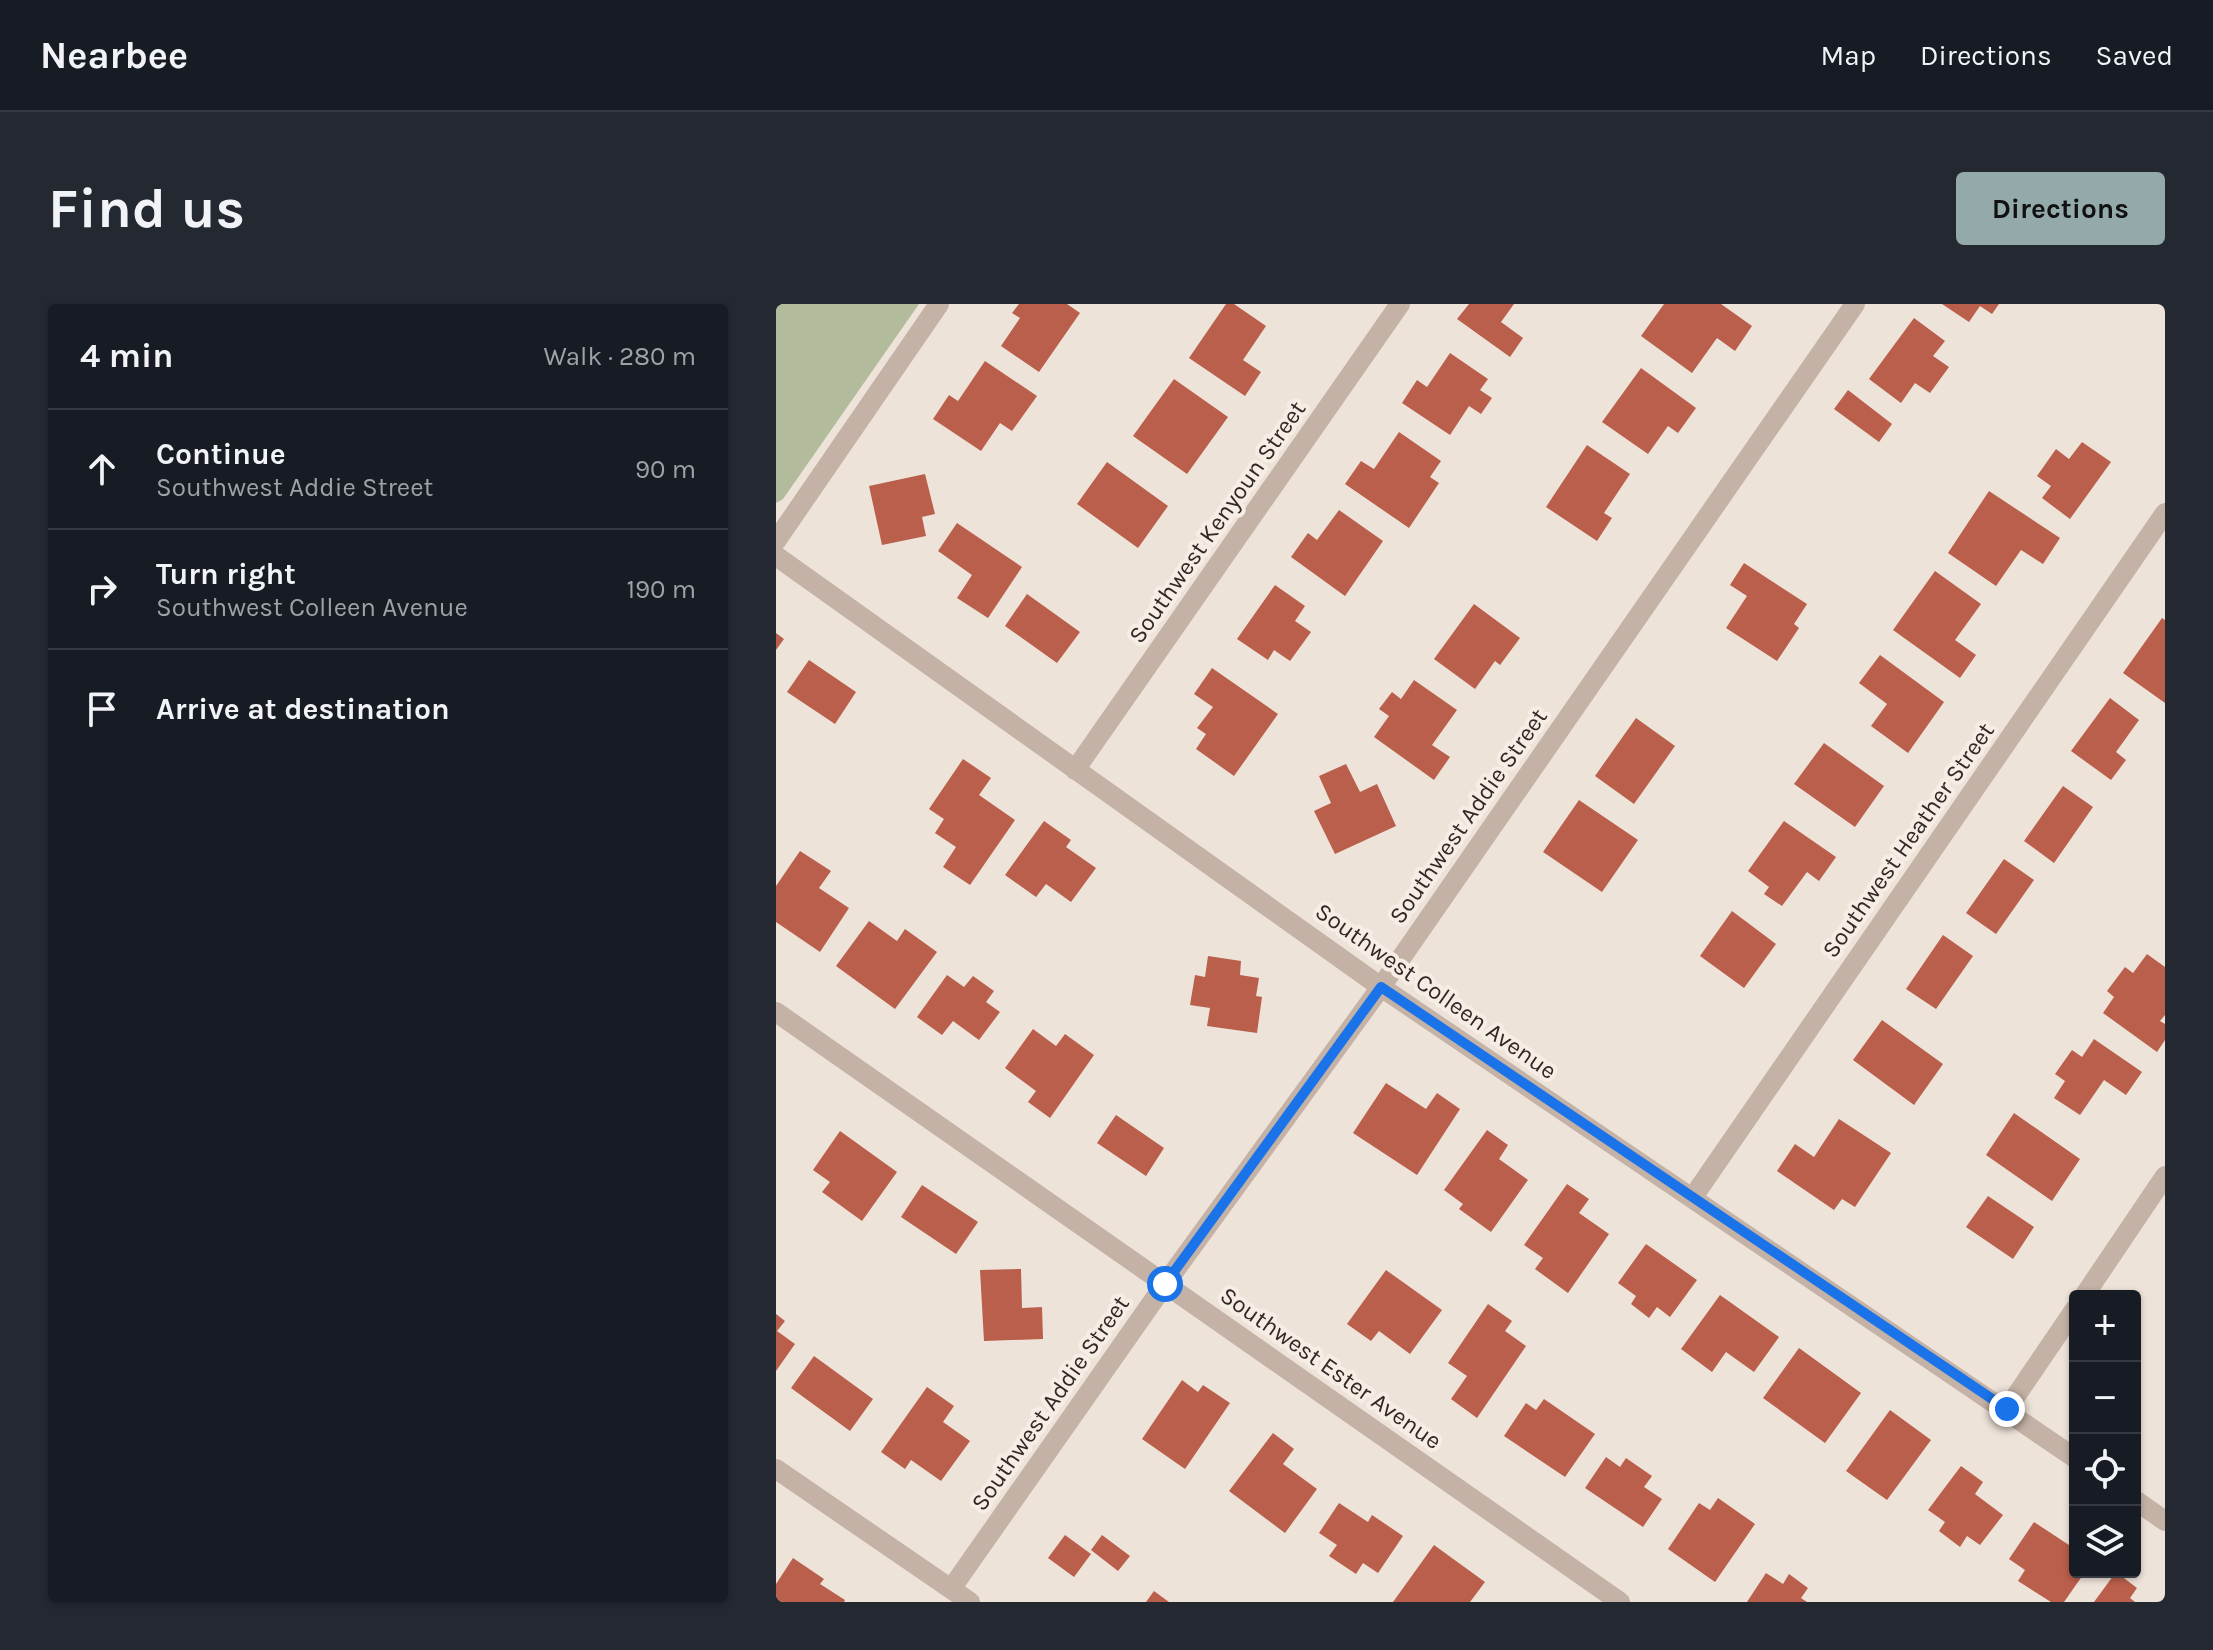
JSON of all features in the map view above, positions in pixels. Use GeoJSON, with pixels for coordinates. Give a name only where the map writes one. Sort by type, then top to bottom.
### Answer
{"type":"FeatureCollection","features":[{"type":"Feature","properties":{"kind":"street"},"geometry":{"type":"LineString","coordinates":[[776,541],[939,304]]}},
{"type":"Feature","properties":{"kind":"street","name":"Southwest Kenyoun Street"},"geometry":{"type":"LineString","coordinates":[[1075,770],[1400,304]]}},
{"type":"Feature","properties":{"kind":"street","name":"Southwest Addie Street"},"geometry":{"type":"LineString","coordinates":[[951,1589],[1165,1284],[1381,987],[1855,304]]}},
{"type":"Feature","properties":{"kind":"street","name":"Southwest Heather Street"},"geometry":{"type":"LineString","coordinates":[[1693,1197],[2165,513]]}},
{"type":"Feature","properties":{"kind":"street","name":"Southwest Colleen Avenue"},"geometry":{"type":"LineString","coordinates":[[776,556],[1381,987],[2069,1454]]}},
{"type":"Feature","properties":{"kind":"street","name":"Southwest Ester Avenue"},"geometry":{"type":"LineString","coordinates":[[776,1012],[1620,1602]]}},
{"type":"Feature","properties":{"kind":"street"},"geometry":{"type":"LineString","coordinates":[[2088,1290],[2165,1176]]}},
{"type":"Feature","properties":{"kind":"street"},"geometry":{"type":"LineString","coordinates":[[2007,1409],[2069,1318]]}},
{"type":"Feature","properties":{"kind":"street"},"geometry":{"type":"LineString","coordinates":[[776,1469],[970,1602]]}},
{"type":"Feature","properties":{"kind":"street"},"geometry":{"type":"LineString","coordinates":[[2141,1504],[2165,1521]]}},
{"type":"Feature","properties":{"kind":"green space"},"geometry":{"type":"Polygon","coordinates":[[[776,304],[919,304],[783,499],[776,503],[776,304]]]}},
{"type":"Feature","properties":{"kind":"building"},"geometry":{"type":"Polygon","coordinates":[[[1019,304],[1067,304],[1080,313],[1039,372],[1001,346],[1020,318],[1012,313],[1019,304]]]}},
{"type":"Feature","properties":{"kind":"building"},"geometry":{"type":"Polygon","coordinates":[[[1226,304],[1234,304],[1266,326],[1243,360],[1261,372],[1245,396],[1189,358],[1226,304]]]}},
{"type":"Feature","properties":{"kind":"building"},"geometry":{"type":"Polygon","coordinates":[[[1469,304],[1514,304],[1501,322],[1523,338],[1510,357],[1457,319],[1469,304]]]}},
{"type":"Feature","properties":{"kind":"building"},"geometry":{"type":"Polygon","coordinates":[[[1664,304],[1721,304],[1752,326],[1735,351],[1717,338],[1692,373],[1641,336],[1664,304]]]}},
{"type":"Feature","properties":{"kind":"building"},"geometry":{"type":"Polygon","coordinates":[[[1942,304],[1999,304],[1992,314],[1980,306],[1969,322],[1942,304]]]}},
{"type":"Feature","properties":{"kind":"building"},"geometry":{"type":"Polygon","coordinates":[[[1914,318],[1945,341],[1933,356],[1949,367],[1930,393],[1915,383],[1901,403],[1869,379],[1914,318]]]}},
{"type":"Feature","properties":{"kind":"building"},"geometry":{"type":"Polygon","coordinates":[[[1450,353],[1488,379],[1480,390],[1492,398],[1481,414],[1469,406],[1450,435],[1402,403],[1417,380],[1427,387],[1450,353]]]}},
{"type":"Feature","properties":{"kind":"building"},"geometry":{"type":"Polygon","coordinates":[[[985,361],[1037,396],[1012,431],[1000,423],[981,451],[933,419],[949,395],[958,401],[985,361]]]}},
{"type":"Feature","properties":{"kind":"building"},"geometry":{"type":"Polygon","coordinates":[[[1641,368],[1696,408],[1678,433],[1668,426],[1648,454],[1602,422],[1641,368]]]}},
{"type":"Feature","properties":{"kind":"building"},"geometry":{"type":"Polygon","coordinates":[[[1174,379],[1228,417],[1187,474],[1133,436],[1174,379]]]}},
{"type":"Feature","properties":{"kind":"building"},"geometry":{"type":"Polygon","coordinates":[[[1848,390],[1892,424],[1879,442],[1834,409],[1848,390]]]}},
{"type":"Feature","properties":{"kind":"building"},"geometry":{"type":"Polygon","coordinates":[[[1399,432],[1441,461],[1430,477],[1439,483],[1409,528],[1345,484],[1361,461],[1374,469],[1399,432]]]}},
{"type":"Feature","properties":{"kind":"building"},"geometry":{"type":"Polygon","coordinates":[[[2082,442],[2111,462],[2070,519],[2042,498],[2051,486],[2037,476],[2056,449],[2069,459],[2082,442]]]}},
{"type":"Feature","properties":{"kind":"building"},"geometry":{"type":"Polygon","coordinates":[[[1587,445],[1630,474],[1604,513],[1612,518],[1597,541],[1546,507],[1587,445]]]}},
{"type":"Feature","properties":{"kind":"building"},"geometry":{"type":"Polygon","coordinates":[[[1107,462],[1168,506],[1138,548],[1077,504],[1107,462]]]}},
{"type":"Feature","properties":{"kind":"building"},"geometry":{"type":"Polygon","coordinates":[[[925,474],[935,514],[922,517],[926,536],[882,545],[869,486],[925,474]]]}},
{"type":"Feature","properties":{"kind":"building"},"geometry":{"type":"Polygon","coordinates":[[[1989,491],[2060,538],[2043,564],[2021,550],[1996,586],[1948,553],[1989,491]]]}},
{"type":"Feature","properties":{"kind":"building"},"geometry":{"type":"Polygon","coordinates":[[[1339,510],[1383,541],[1345,596],[1291,557],[1308,533],[1317,540],[1339,510]]]}},
{"type":"Feature","properties":{"kind":"building"},"geometry":{"type":"Polygon","coordinates":[[[957,523],[1022,567],[988,618],[957,598],[972,575],[938,551],[957,523]]]}},
{"type":"Feature","properties":{"kind":"building"},"geometry":{"type":"Polygon","coordinates":[[[1744,563],[1807,604],[1794,624],[1799,628],[1777,661],[1726,628],[1747,596],[1730,585],[1744,563]]]}},
{"type":"Feature","properties":{"kind":"building"},"geometry":{"type":"Polygon","coordinates":[[[1935,571],[1981,604],[1955,640],[1976,655],[1960,678],[1893,630],[1935,571]]]}},
{"type":"Feature","properties":{"kind":"building"},"geometry":{"type":"Polygon","coordinates":[[[1275,585],[1305,606],[1295,621],[1311,632],[1290,661],[1274,650],[1268,660],[1237,639],[1275,585]]]}},
{"type":"Feature","properties":{"kind":"building"},"geometry":{"type":"Polygon","coordinates":[[[1027,594],[1080,632],[1057,663],[1005,626],[1027,594]]]}},
{"type":"Feature","properties":{"kind":"building"},"geometry":{"type":"Polygon","coordinates":[[[1474,604],[1520,638],[1500,665],[1495,661],[1475,689],[1434,659],[1474,604]]]}},
{"type":"Feature","properties":{"kind":"building"},"geometry":{"type":"Polygon","coordinates":[[[2162,618],[2165,620],[2165,703],[2123,673],[2162,618]]]}},
{"type":"Feature","properties":{"kind":"building"},"geometry":{"type":"Polygon","coordinates":[[[776,633],[784,639],[776,650],[776,633]]]}},
{"type":"Feature","properties":{"kind":"building"},"geometry":{"type":"Polygon","coordinates":[[[1880,655],[1944,702],[1908,753],[1871,726],[1887,704],[1859,683],[1880,655]]]}},
{"type":"Feature","properties":{"kind":"building"},"geometry":{"type":"Polygon","coordinates":[[[809,660],[856,692],[835,724],[787,692],[809,660]]]}},
{"type":"Feature","properties":{"kind":"building"},"geometry":{"type":"Polygon","coordinates":[[[1212,668],[1278,714],[1234,776],[1196,749],[1206,734],[1197,728],[1213,707],[1194,694],[1212,668]]]}},
{"type":"Feature","properties":{"kind":"building"},"geometry":{"type":"Polygon","coordinates":[[[1414,680],[1457,710],[1432,745],[1450,757],[1434,780],[1374,737],[1389,716],[1379,709],[1392,692],[1401,699],[1414,680]]]}},
{"type":"Feature","properties":{"kind":"building"},"geometry":{"type":"Polygon","coordinates":[[[2110,698],[2139,720],[2116,752],[2126,760],[2111,780],[2071,751],[2110,698]]]}},
{"type":"Feature","properties":{"kind":"building"},"geometry":{"type":"Polygon","coordinates":[[[1636,718],[1675,746],[1634,804],[1595,776],[1636,718]]]}},
{"type":"Feature","properties":{"kind":"building"},"geometry":{"type":"Polygon","coordinates":[[[1824,743],[1884,786],[1855,827],[1794,784],[1824,743]]]}},
{"type":"Feature","properties":{"kind":"building"},"geometry":{"type":"Polygon","coordinates":[[[963,759],[991,778],[979,795],[1015,820],[970,885],[943,867],[956,847],[935,833],[944,819],[929,809],[963,759]]]}},
{"type":"Feature","properties":{"kind":"building"},"geometry":{"type":"Polygon","coordinates":[[[1346,764],[1360,792],[1377,784],[1396,826],[1335,854],[1314,811],[1331,803],[1319,776],[1346,764]]]}},
{"type":"Feature","properties":{"kind":"building"},"geometry":{"type":"Polygon","coordinates":[[[2063,786],[2093,807],[2054,863],[2024,841],[2063,786]]]}},
{"type":"Feature","properties":{"kind":"building"},"geometry":{"type":"Polygon","coordinates":[[[1579,800],[1638,840],[1602,892],[1543,852],[1579,800]]]}},
{"type":"Feature","properties":{"kind":"building"},"geometry":{"type":"Polygon","coordinates":[[[1044,821],[1071,840],[1066,847],[1096,868],[1071,902],[1046,884],[1036,897],[1005,875],[1044,821]]]}},
{"type":"Feature","properties":{"kind":"building"},"geometry":{"type":"Polygon","coordinates":[[[1784,821],[1836,857],[1819,881],[1807,872],[1782,906],[1764,894],[1769,887],[1748,871],[1784,821]]]}},
{"type":"Feature","properties":{"kind":"building"},"geometry":{"type":"Polygon","coordinates":[[[800,851],[831,871],[819,888],[849,908],[820,952],[776,922],[776,886],[800,851]]]}},
{"type":"Feature","properties":{"kind":"building"},"geometry":{"type":"Polygon","coordinates":[[[2004,859],[2034,880],[1996,934],[1966,913],[2004,859]]]}},
{"type":"Feature","properties":{"kind":"building"},"geometry":{"type":"Polygon","coordinates":[[[1732,911],[1776,944],[1744,988],[1700,956],[1732,911]]]}},
{"type":"Feature","properties":{"kind":"building"},"geometry":{"type":"Polygon","coordinates":[[[869,921],[897,941],[905,929],[937,952],[895,1009],[836,966],[869,921]]]}},
{"type":"Feature","properties":{"kind":"building"},"geometry":{"type":"Polygon","coordinates":[[[1943,935],[1973,956],[1936,1009],[1906,989],[1943,935]]]}},
{"type":"Feature","properties":{"kind":"building"},"geometry":{"type":"Polygon","coordinates":[[[2147,954],[2165,967],[2165,1015],[2160,1021],[2165,1024],[2165,1040],[2157,1052],[2103,1013],[2114,997],[2107,991],[2125,967],[2133,973],[2147,954]]]}},
{"type":"Feature","properties":{"kind":"building"},"geometry":{"type":"Polygon","coordinates":[[[1208,956],[1241,961],[1240,975],[1259,978],[1256,996],[1262,997],[1257,1033],[1207,1026],[1210,1008],[1190,1005],[1195,975],[1205,977],[1208,956]]]}},
{"type":"Feature","properties":{"kind":"building"},"geometry":{"type":"Polygon","coordinates":[[[947,975],[964,987],[973,976],[994,991],[986,1002],[1000,1012],[979,1040],[953,1021],[942,1035],[917,1017],[947,975]]]}},
{"type":"Feature","properties":{"kind":"building"},"geometry":{"type":"Polygon","coordinates":[[[1882,1020],[1943,1064],[1914,1105],[1853,1060],[1882,1020]]]}},
{"type":"Feature","properties":{"kind":"building"},"geometry":{"type":"Polygon","coordinates":[[[1033,1029],[1056,1046],[1065,1034],[1094,1055],[1050,1118],[1028,1102],[1036,1091],[1005,1068],[1033,1029]]]}},
{"type":"Feature","properties":{"kind":"building"},"geometry":{"type":"Polygon","coordinates":[[[2094,1039],[2142,1072],[2126,1095],[2104,1080],[2080,1115],[2054,1098],[2065,1081],[2055,1074],[2072,1050],[2082,1057],[2094,1039]]]}},
{"type":"Feature","properties":{"kind":"building"},"geometry":{"type":"Polygon","coordinates":[[[1386,1083],[1426,1109],[1437,1093],[1460,1109],[1417,1175],[1353,1133],[1386,1083]]]}},
{"type":"Feature","properties":{"kind":"building"},"geometry":{"type":"Polygon","coordinates":[[[2014,1113],[2080,1159],[2052,1201],[1986,1155],[2014,1113]]]}},
{"type":"Feature","properties":{"kind":"building"},"geometry":{"type":"Polygon","coordinates":[[[1116,1115],[1164,1148],[1146,1176],[1097,1143],[1116,1115]]]}},
{"type":"Feature","properties":{"kind":"building"},"geometry":{"type":"Polygon","coordinates":[[[1839,1119],[1891,1153],[1855,1207],[1842,1199],[1834,1210],[1777,1171],[1795,1144],[1814,1157],[1839,1119]]]}},
{"type":"Feature","properties":{"kind":"building"},"geometry":{"type":"Polygon","coordinates":[[[1487,1130],[1508,1145],[1499,1159],[1528,1180],[1491,1232],[1459,1209],[1463,1204],[1444,1190],[1487,1130]]]}},
{"type":"Feature","properties":{"kind":"building"},"geometry":{"type":"Polygon","coordinates":[[[840,1131],[897,1172],[862,1221],[822,1192],[830,1182],[813,1170],[840,1131]]]}},
{"type":"Feature","properties":{"kind":"building"},"geometry":{"type":"Polygon","coordinates":[[[1567,1184],[1589,1199],[1579,1213],[1609,1234],[1568,1293],[1535,1269],[1543,1258],[1524,1245],[1567,1184]]]}},
{"type":"Feature","properties":{"kind":"building"},"geometry":{"type":"Polygon","coordinates":[[[922,1185],[978,1222],[956,1254],[901,1217],[922,1185]]]}},
{"type":"Feature","properties":{"kind":"building"},"geometry":{"type":"Polygon","coordinates":[[[1988,1196],[2034,1227],[2013,1259],[1966,1227],[1988,1196]]]}},
{"type":"Feature","properties":{"kind":"building"},"geometry":{"type":"Polygon","coordinates":[[[1646,1244],[1697,1280],[1670,1317],[1657,1307],[1649,1318],[1631,1304],[1636,1296],[1618,1283],[1646,1244]]]}},
{"type":"Feature","properties":{"kind":"building"},"geometry":{"type":"Polygon","coordinates":[[[1021,1269],[1022,1308],[1042,1307],[1043,1339],[984,1341],[980,1270],[1021,1269]]]}},
{"type":"Feature","properties":{"kind":"building"},"geometry":{"type":"Polygon","coordinates":[[[1386,1270],[1442,1310],[1410,1354],[1379,1331],[1371,1341],[1347,1324],[1386,1270]]]}},
{"type":"Feature","properties":{"kind":"building"},"geometry":{"type":"Polygon","coordinates":[[[1720,1295],[1779,1337],[1754,1372],[1726,1352],[1712,1372],[1681,1349],[1720,1295]]]}},
{"type":"Feature","properties":{"kind":"building"},"geometry":{"type":"Polygon","coordinates":[[[1488,1304],[1512,1321],[1505,1331],[1526,1346],[1477,1418],[1451,1399],[1467,1376],[1448,1363],[1488,1304]]]}},
{"type":"Feature","properties":{"kind":"building"},"geometry":{"type":"Polygon","coordinates":[[[776,1314],[785,1321],[777,1331],[795,1344],[776,1371],[776,1314]]]}},
{"type":"Feature","properties":{"kind":"building"},"geometry":{"type":"Polygon","coordinates":[[[1799,1348],[1861,1393],[1825,1443],[1763,1398],[1799,1348]]]}},
{"type":"Feature","properties":{"kind":"building"},"geometry":{"type":"Polygon","coordinates":[[[814,1356],[873,1399],[850,1431],[791,1388],[814,1356]]]}},
{"type":"Feature","properties":{"kind":"building"},"geometry":{"type":"Polygon","coordinates":[[[1182,1380],[1198,1392],[1203,1385],[1230,1403],[1185,1469],[1142,1439],[1182,1380]]]}},
{"type":"Feature","properties":{"kind":"building"},"geometry":{"type":"Polygon","coordinates":[[[927,1387],[954,1406],[943,1422],[970,1441],[941,1481],[911,1460],[905,1469],[881,1452],[927,1387]]]}},
{"type":"Feature","properties":{"kind":"building"},"geometry":{"type":"Polygon","coordinates":[[[1544,1399],[1595,1434],[1565,1477],[1504,1436],[1526,1403],[1536,1410],[1544,1399]]]}},
{"type":"Feature","properties":{"kind":"building"},"geometry":{"type":"Polygon","coordinates":[[[1890,1410],[1931,1440],[1887,1500],[1846,1471],[1890,1410]]]}},
{"type":"Feature","properties":{"kind":"building"},"geometry":{"type":"Polygon","coordinates":[[[1273,1433],[1294,1449],[1283,1464],[1317,1489],[1285,1533],[1229,1491],[1273,1433]]]}},
{"type":"Feature","properties":{"kind":"building"},"geometry":{"type":"Polygon","coordinates":[[[1606,1457],[1620,1467],[1626,1458],[1652,1476],[1644,1487],[1662,1499],[1643,1527],[1585,1488],[1606,1457]]]}},
{"type":"Feature","properties":{"kind":"building"},"geometry":{"type":"Polygon","coordinates":[[[1961,1466],[1983,1482],[1975,1494],[2003,1515],[1980,1545],[1967,1536],[1960,1547],[1939,1531],[1945,1522],[1928,1510],[1961,1466]]]}},
{"type":"Feature","properties":{"kind":"building"},"geometry":{"type":"Polygon","coordinates":[[[1718,1498],[1755,1524],[1715,1582],[1668,1549],[1699,1503],[1710,1510],[1718,1498]]]}},
{"type":"Feature","properties":{"kind":"building"},"geometry":{"type":"Polygon","coordinates":[[[1339,1503],[1368,1522],[1372,1515],[1403,1536],[1378,1573],[1363,1563],[1356,1574],[1329,1556],[1337,1545],[1319,1533],[1339,1503]]]}},
{"type":"Feature","properties":{"kind":"building"},"geometry":{"type":"Polygon","coordinates":[[[2034,1522],[2069,1545],[2069,1578],[2081,1578],[2064,1602],[2051,1602],[2018,1581],[2025,1570],[2009,1559],[2034,1522]]]}},
{"type":"Feature","properties":{"kind":"building"},"geometry":{"type":"Polygon","coordinates":[[[1065,1535],[1091,1554],[1074,1577],[1048,1558],[1065,1535]]]}},
{"type":"Feature","properties":{"kind":"building"},"geometry":{"type":"Polygon","coordinates":[[[1102,1535],[1130,1556],[1118,1571],[1091,1550],[1102,1535]]]}},
{"type":"Feature","properties":{"kind":"building"},"geometry":{"type":"Polygon","coordinates":[[[1434,1545],[1485,1582],[1470,1602],[1393,1602],[1434,1545]]]}},
{"type":"Feature","properties":{"kind":"building"},"geometry":{"type":"Polygon","coordinates":[[[793,1558],[824,1579],[820,1584],[844,1602],[776,1602],[776,1584],[793,1558]]]}},
{"type":"Feature","properties":{"kind":"building"},"geometry":{"type":"Polygon","coordinates":[[[1766,1573],[1783,1584],[1789,1574],[1808,1588],[1801,1598],[1807,1602],[1747,1602],[1766,1573]]]}},
{"type":"Feature","properties":{"kind":"building"},"geometry":{"type":"Polygon","coordinates":[[[2112,1578],[2124,1578],[2137,1588],[2130,1598],[2135,1602],[2094,1602],[2112,1578]]]}},
{"type":"Feature","properties":{"kind":"building"},"geometry":{"type":"Polygon","coordinates":[[[1154,1591],[1169,1602],[1146,1602],[1154,1591]]]}},
{"type":"Feature","properties":{"kind":"route"},"geometry":{"type":"LineString","coordinates":[[1165,1284],[1381,987],[2007,1409]]}}]}
